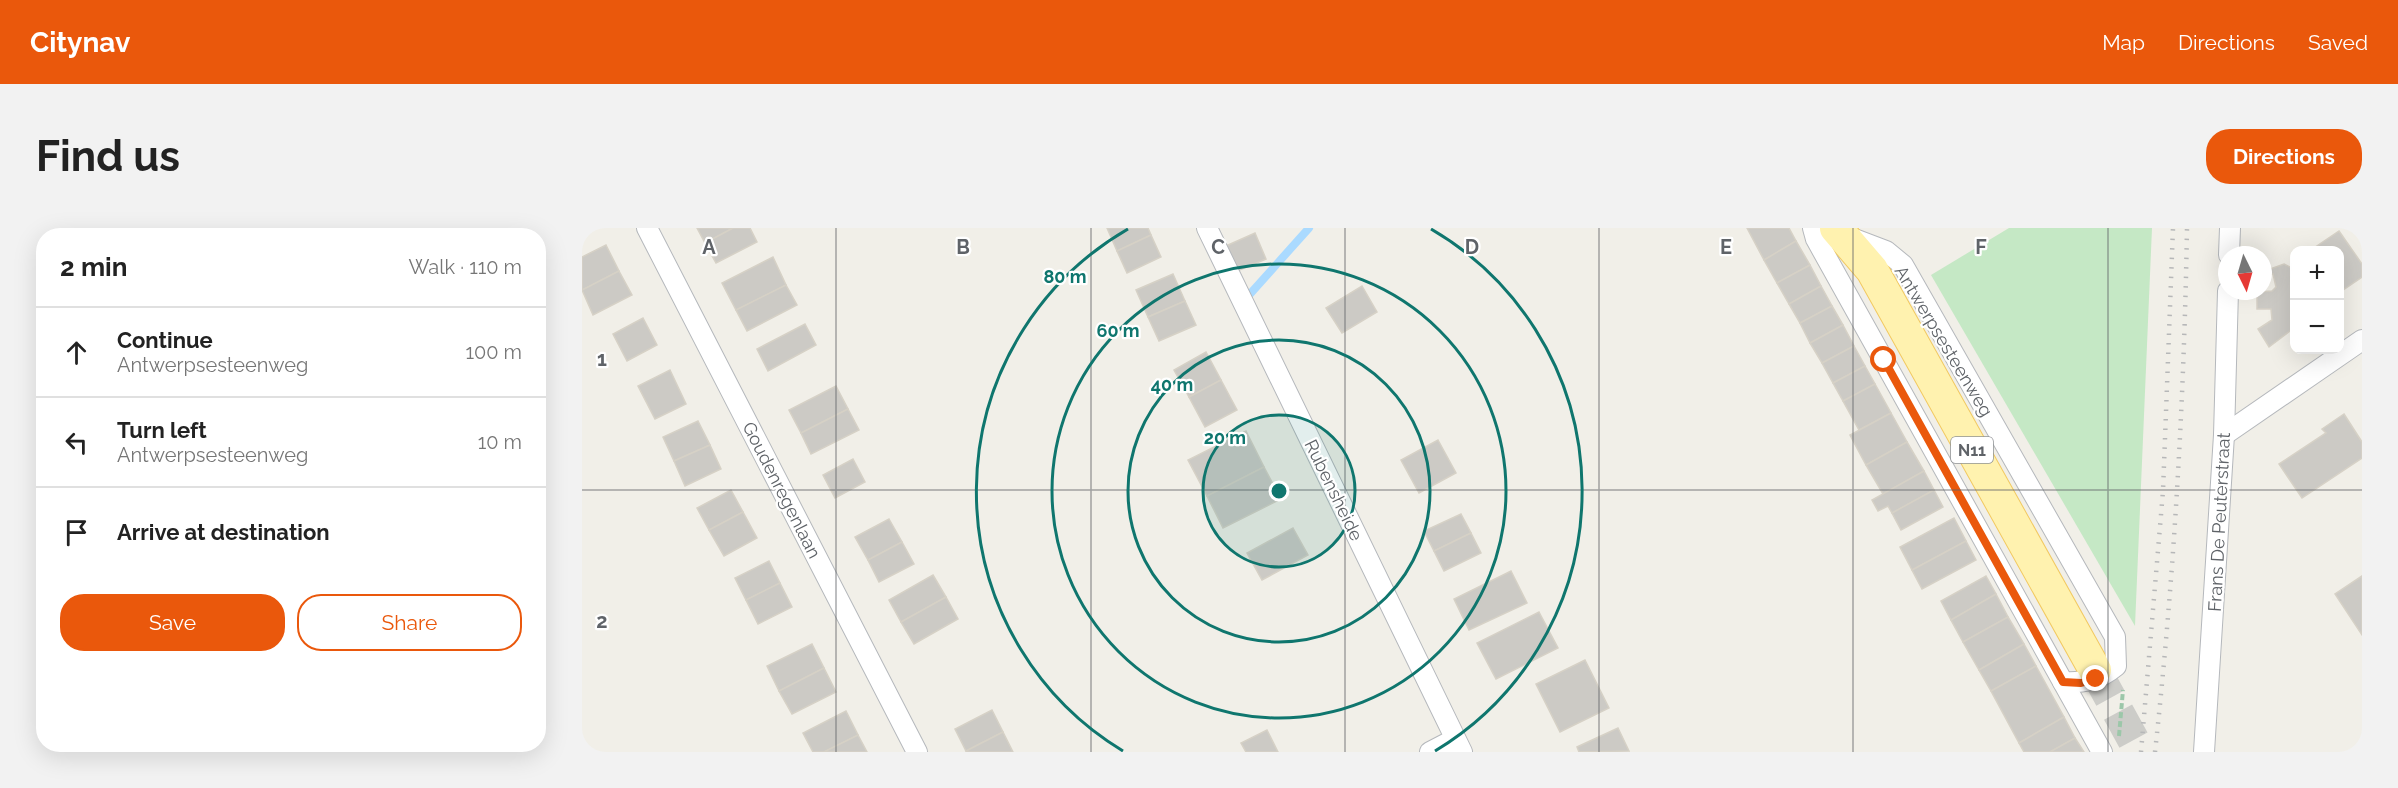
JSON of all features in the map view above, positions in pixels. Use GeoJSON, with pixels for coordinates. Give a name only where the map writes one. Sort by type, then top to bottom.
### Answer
{"type":"FeatureCollection","features":[{"type":"Feature","properties":{"kind":"main road","name":"Antwerpsesteenweg"},"geometry":{"type":"LineString","coordinates":[[1830,230],[1872,270],[2105,668]]}},
{"type":"Feature","properties":{"kind":"street","name":"Goudenregenlaan"},"geometry":{"type":"LineString","coordinates":[[647,228],[917,752]]}},
{"type":"Feature","properties":{"kind":"street","name":"Rubensheide"},"geometry":{"type":"LineString","coordinates":[[1207,228],[1459,746]]}},
{"type":"Feature","properties":{"kind":"street"},"geometry":{"type":"LineString","coordinates":[[2229,246],[2230,228]]}},
{"type":"Feature","properties":{"kind":"street","name":"Antwerpsesteenweg"},"geometry":{"type":"LineString","coordinates":[[1830,230],[1816,239],[2102,752]]}},
{"type":"Feature","properties":{"kind":"street","name":"Frans De Peuterstraat"},"geometry":{"type":"LineString","coordinates":[[2204,752],[2224,435],[2228,300]]}},
{"type":"Feature","properties":{"kind":"street"},"geometry":{"type":"LineString","coordinates":[[2224,435],[2362,340]]}},
{"type":"Feature","properties":{"kind":"street"},"geometry":{"type":"LineString","coordinates":[[2063,682],[2081,683],[2096,679],[2105,668]]}},
{"type":"Feature","properties":{"kind":"street"},"geometry":{"type":"LineString","coordinates":[[1430,752],[1459,746]]}},
{"type":"Feature","properties":{"kind":"path"},"geometry":{"type":"LineString","coordinates":[[2105,668],[2123,683],[2119,740]]}},
{"type":"Feature","properties":{"kind":"green space"},"geometry":{"type":"Polygon","coordinates":[[[2009,228],[2152,228],[2135,626],[1931,275],[2009,228]]]}},
{"type":"Feature","properties":{"kind":"building"},"geometry":{"type":"Polygon","coordinates":[[[697,228],[733,228],[705,243],[697,228]]]}},
{"type":"Feature","properties":{"kind":"building"},"geometry":{"type":"Polygon","coordinates":[[[733,228],[750,228],[757,242],[716,263],[705,243],[733,228]]]}},
{"type":"Feature","properties":{"kind":"building"},"geometry":{"type":"Polygon","coordinates":[[[1107,228],[1148,228],[1151,235],[1117,251],[1107,228]]]}},
{"type":"Feature","properties":{"kind":"building"},"geometry":{"type":"Polygon","coordinates":[[[1747,228],[1789,228],[1796,241],[1764,260],[1747,228]]]}},
{"type":"Feature","properties":{"kind":"building"},"geometry":{"type":"Polygon","coordinates":[[[2339,231],[2362,264],[2362,277],[2344,289],[2344,246],[2317,246],[2339,231]]]}},
{"type":"Feature","properties":{"kind":"building"},"geometry":{"type":"Polygon","coordinates":[[[1255,233],[1266,259],[1237,271],[1226,246],[1255,233]]]}},
{"type":"Feature","properties":{"kind":"building"},"geometry":{"type":"Polygon","coordinates":[[[1151,235],[1161,257],[1127,273],[1117,251],[1151,235]]]}},
{"type":"Feature","properties":{"kind":"building"},"geometry":{"type":"Polygon","coordinates":[[[1796,241],[1810,265],[1777,283],[1764,260],[1796,241]]]}},
{"type":"Feature","properties":{"kind":"building"},"geometry":{"type":"Polygon","coordinates":[[[606,245],[619,271],[582,290],[582,257],[606,245]]]}},
{"type":"Feature","properties":{"kind":"building"},"geometry":{"type":"Polygon","coordinates":[[[773,257],[786,285],[736,310],[722,283],[773,257]]]}},
{"type":"Feature","properties":{"kind":"building"},"geometry":{"type":"Polygon","coordinates":[[[2284,264],[2290,267],[2290,331],[2269,347],[2258,329],[2272,320],[2271,309],[2257,309],[2257,300],[2272,300],[2272,291],[2276,287],[2272,268],[2284,264]]]}},
{"type":"Feature","properties":{"kind":"building"},"geometry":{"type":"Polygon","coordinates":[[[1810,265],[1821,286],[1789,304],[1777,283],[1810,265]]]}},
{"type":"Feature","properties":{"kind":"building"},"geometry":{"type":"Polygon","coordinates":[[[619,271],[632,295],[593,315],[582,290],[619,271]]]}},
{"type":"Feature","properties":{"kind":"building"},"geometry":{"type":"Polygon","coordinates":[[[1173,274],[1185,301],[1148,317],[1136,290],[1173,274]]]}},
{"type":"Feature","properties":{"kind":"building"},"geometry":{"type":"Polygon","coordinates":[[[786,285],[797,305],[747,331],[736,310],[786,285]]]}},
{"type":"Feature","properties":{"kind":"building"},"geometry":{"type":"Polygon","coordinates":[[[1362,286],[1377,312],[1342,333],[1326,308],[1362,286]]]}},
{"type":"Feature","properties":{"kind":"building"},"geometry":{"type":"Polygon","coordinates":[[[1821,286],[1832,306],[1800,323],[1789,304],[1821,286]]]}},
{"type":"Feature","properties":{"kind":"building"},"geometry":{"type":"Polygon","coordinates":[[[1185,301],[1196,325],[1159,341],[1148,317],[1185,301]]]}},
{"type":"Feature","properties":{"kind":"building"},"geometry":{"type":"Polygon","coordinates":[[[1832,306],[1843,325],[1810,343],[1800,323],[1832,306]]]}},
{"type":"Feature","properties":{"kind":"building"},"geometry":{"type":"Polygon","coordinates":[[[643,318],[657,345],[627,361],[613,334],[643,318]]]}},
{"type":"Feature","properties":{"kind":"building"},"geometry":{"type":"Polygon","coordinates":[[[805,324],[816,345],[768,371],[757,349],[805,324]]]}},
{"type":"Feature","properties":{"kind":"building"},"geometry":{"type":"Polygon","coordinates":[[[1843,325],[1854,346],[1822,363],[1810,343],[1843,325]]]}},
{"type":"Feature","properties":{"kind":"building"},"geometry":{"type":"Polygon","coordinates":[[[1854,346],[1865,366],[1833,383],[1822,363],[1854,346]]]}},
{"type":"Feature","properties":{"kind":"building"},"geometry":{"type":"Polygon","coordinates":[[[1206,352],[1221,380],[1189,397],[1174,370],[1206,352]]]}},
{"type":"Feature","properties":{"kind":"building"},"geometry":{"type":"Polygon","coordinates":[[[1865,366],[1875,384],[1843,401],[1833,383],[1865,366]]]}},
{"type":"Feature","properties":{"kind":"building"},"geometry":{"type":"Polygon","coordinates":[[[670,370],[686,404],[655,419],[638,386],[670,370]]]}},
{"type":"Feature","properties":{"kind":"building"},"geometry":{"type":"Polygon","coordinates":[[[1221,380],[1237,410],[1205,427],[1189,397],[1221,380]]]}},
{"type":"Feature","properties":{"kind":"building"},"geometry":{"type":"Polygon","coordinates":[[[1875,384],[1891,413],[1859,430],[1843,401],[1875,384]]]}},
{"type":"Feature","properties":{"kind":"building"},"geometry":{"type":"Polygon","coordinates":[[[836,386],[848,409],[801,433],[789,410],[836,386]]]}},
{"type":"Feature","properties":{"kind":"building"},"geometry":{"type":"Polygon","coordinates":[[[848,409],[859,430],[811,454],[801,433],[848,409]]]}},
{"type":"Feature","properties":{"kind":"building"},"geometry":{"type":"Polygon","coordinates":[[[1891,413],[1907,442],[1866,465],[1850,435],[1891,413]]]}},
{"type":"Feature","properties":{"kind":"building"},"geometry":{"type":"Polygon","coordinates":[[[2344,414],[2362,442],[2362,458],[2302,498],[2279,464],[2326,433],[2322,429],[2344,414]]]}},
{"type":"Feature","properties":{"kind":"building"},"geometry":{"type":"Polygon","coordinates":[[[698,421],[710,445],[674,461],[663,437],[698,421]]]}},
{"type":"Feature","properties":{"kind":"building"},"geometry":{"type":"Polygon","coordinates":[[[1246,431],[1264,467],[1207,496],[1188,460],[1246,431]]]}},
{"type":"Feature","properties":{"kind":"building"},"geometry":{"type":"Polygon","coordinates":[[[1438,440],[1456,473],[1419,493],[1401,460],[1438,440]]]}},
{"type":"Feature","properties":{"kind":"building"},"geometry":{"type":"Polygon","coordinates":[[[1907,442],[1924,471],[1883,494],[1866,465],[1907,442]]]}},
{"type":"Feature","properties":{"kind":"building"},"geometry":{"type":"Polygon","coordinates":[[[710,445],[721,469],[685,486],[674,461],[710,445]]]}},
{"type":"Feature","properties":{"kind":"building"},"geometry":{"type":"Polygon","coordinates":[[[853,459],[865,482],[835,498],[823,475],[853,459]]]}},
{"type":"Feature","properties":{"kind":"building"},"geometry":{"type":"Polygon","coordinates":[[[1264,467],[1281,499],[1223,528],[1207,496],[1264,467]]]}},
{"type":"Feature","properties":{"kind":"building"},"geometry":{"type":"Polygon","coordinates":[[[1924,471],[1934,490],[1892,513],[1888,506],[1878,511],[1872,500],[1924,471]]]}},
{"type":"Feature","properties":{"kind":"building"},"geometry":{"type":"Polygon","coordinates":[[[731,490],[743,512],[709,530],[697,508],[731,490]]]}},
{"type":"Feature","properties":{"kind":"building"},"geometry":{"type":"Polygon","coordinates":[[[1934,490],[1943,507],[1901,530],[1892,513],[1934,490]]]}},
{"type":"Feature","properties":{"kind":"building"},"geometry":{"type":"Polygon","coordinates":[[[743,512],[757,538],[724,556],[709,530],[743,512]]]}},
{"type":"Feature","properties":{"kind":"building"},"geometry":{"type":"Polygon","coordinates":[[[1461,514],[1471,533],[1434,551],[1424,531],[1461,514]]]}},
{"type":"Feature","properties":{"kind":"building"},"geometry":{"type":"Polygon","coordinates":[[[1954,518],[1966,541],[1912,570],[1900,547],[1954,518]]]}},
{"type":"Feature","properties":{"kind":"building"},"geometry":{"type":"Polygon","coordinates":[[[889,519],[902,542],[868,560],[855,537],[889,519]]]}},
{"type":"Feature","properties":{"kind":"building"},"geometry":{"type":"Polygon","coordinates":[[[1293,528],[1308,555],[1262,580],[1247,553],[1293,528]]]}},
{"type":"Feature","properties":{"kind":"building"},"geometry":{"type":"Polygon","coordinates":[[[1471,533],[1481,553],[1444,571],[1434,551],[1471,533]]]}},
{"type":"Feature","properties":{"kind":"building"},"geometry":{"type":"Polygon","coordinates":[[[1966,541],[1976,560],[1922,589],[1912,570],[1966,541]]]}},
{"type":"Feature","properties":{"kind":"building"},"geometry":{"type":"Polygon","coordinates":[[[902,542],[914,564],[879,582],[868,560],[902,542]]]}},
{"type":"Feature","properties":{"kind":"building"},"geometry":{"type":"Polygon","coordinates":[[[769,561],[780,583],[746,600],[735,578],[769,561]]]}},
{"type":"Feature","properties":{"kind":"building"},"geometry":{"type":"Polygon","coordinates":[[[1511,571],[1527,603],[1469,630],[1454,599],[1511,571]]]}},
{"type":"Feature","properties":{"kind":"building"},"geometry":{"type":"Polygon","coordinates":[[[933,575],[946,597],[901,622],[889,600],[933,575]]]}},
{"type":"Feature","properties":{"kind":"building"},"geometry":{"type":"Polygon","coordinates":[[[1986,576],[1996,594],[1951,620],[1941,601],[1986,576]]]}},
{"type":"Feature","properties":{"kind":"building"},"geometry":{"type":"Polygon","coordinates":[[[2362,576],[2362,635],[2335,594],[2362,576]]]}},
{"type":"Feature","properties":{"kind":"building"},"geometry":{"type":"Polygon","coordinates":[[[780,583],[792,607],[758,624],[746,600],[780,583]]]}},
{"type":"Feature","properties":{"kind":"building"},"geometry":{"type":"Polygon","coordinates":[[[1996,594],[2008,617],[1963,642],[1951,620],[1996,594]]]}},
{"type":"Feature","properties":{"kind":"building"},"geometry":{"type":"Polygon","coordinates":[[[946,597],[958,619],[914,644],[901,622],[946,597]]]}},
{"type":"Feature","properties":{"kind":"building"},"geometry":{"type":"Polygon","coordinates":[[[1539,612],[1558,648],[1496,679],[1477,643],[1539,612]]]}},
{"type":"Feature","properties":{"kind":"building"},"geometry":{"type":"Polygon","coordinates":[[[2008,617],[2024,644],[1979,670],[1963,642],[2008,617]]]}},
{"type":"Feature","properties":{"kind":"building"},"geometry":{"type":"Polygon","coordinates":[[[812,644],[824,668],[779,691],[767,666],[812,644]]]}},
{"type":"Feature","properties":{"kind":"building"},"geometry":{"type":"Polygon","coordinates":[[[2024,644],[2036,666],[1991,691],[1979,670],[2024,644]]]}},
{"type":"Feature","properties":{"kind":"building"},"geometry":{"type":"Polygon","coordinates":[[[1585,660],[1609,708],[1560,732],[1536,684],[1585,660]]]}},
{"type":"Feature","properties":{"kind":"building"},"geometry":{"type":"Polygon","coordinates":[[[2036,666],[2064,717],[2019,743],[1991,691],[2036,666]]]}},
{"type":"Feature","properties":{"kind":"building"},"geometry":{"type":"Polygon","coordinates":[[[824,668],[836,692],[792,714],[779,691],[824,668]]]}},
{"type":"Feature","properties":{"kind":"building"},"geometry":{"type":"Polygon","coordinates":[[[992,710],[1003,732],[966,751],[955,729],[992,710]]]}},
{"type":"Feature","properties":{"kind":"building"},"geometry":{"type":"Polygon","coordinates":[[[846,711],[858,735],[824,752],[813,752],[803,733],[846,711]]]}},
{"type":"Feature","properties":{"kind":"building"},"geometry":{"type":"Polygon","coordinates":[[[2064,717],[2075,738],[2050,752],[2024,752],[2019,743],[2064,717]]]}},
{"type":"Feature","properties":{"kind":"building"},"geometry":{"type":"Polygon","coordinates":[[[1618,728],[1629,751],[1579,752],[1577,747],[1618,728]]]}},
{"type":"Feature","properties":{"kind":"building"},"geometry":{"type":"Polygon","coordinates":[[[1267,730],[1278,752],[1246,752],[1241,743],[1267,730]]]}},
{"type":"Feature","properties":{"kind":"building"},"geometry":{"type":"Polygon","coordinates":[[[1003,732],[1013,752],[966,751],[1003,732]]]}},
{"type":"Feature","properties":{"kind":"building"},"geometry":{"type":"Polygon","coordinates":[[[858,735],[867,752],[824,752],[858,735]]]}},
{"type":"Feature","properties":{"kind":"building"},"geometry":{"type":"Polygon","coordinates":[[[2075,738],[2084,752],[2050,752],[2075,738]]]}},
{"type":"Feature","properties":{"kind":"waterway"},"geometry":{"type":"LineString","coordinates":[[1250,294],[1309,228]]}},
{"type":"Feature","properties":{"kind":"tunnel"},"geometry":{"type":"LineString","coordinates":[[2095,670],[2140,752]]}},
{"type":"Feature","properties":{"kind":"railway"},"geometry":{"type":"LineString","coordinates":[[2141,752],[2163,491],[2173,228]]}},
{"type":"Feature","properties":{"kind":"railway"},"geometry":{"type":"LineString","coordinates":[[2155,752],[2168,621],[2177,490],[2187,228]]}},
{"type":"Feature","properties":{"kind":"route"},"geometry":{"type":"LineString","coordinates":[[1884,360],[2063,682],[2081,683],[2096,679]]}}]}
